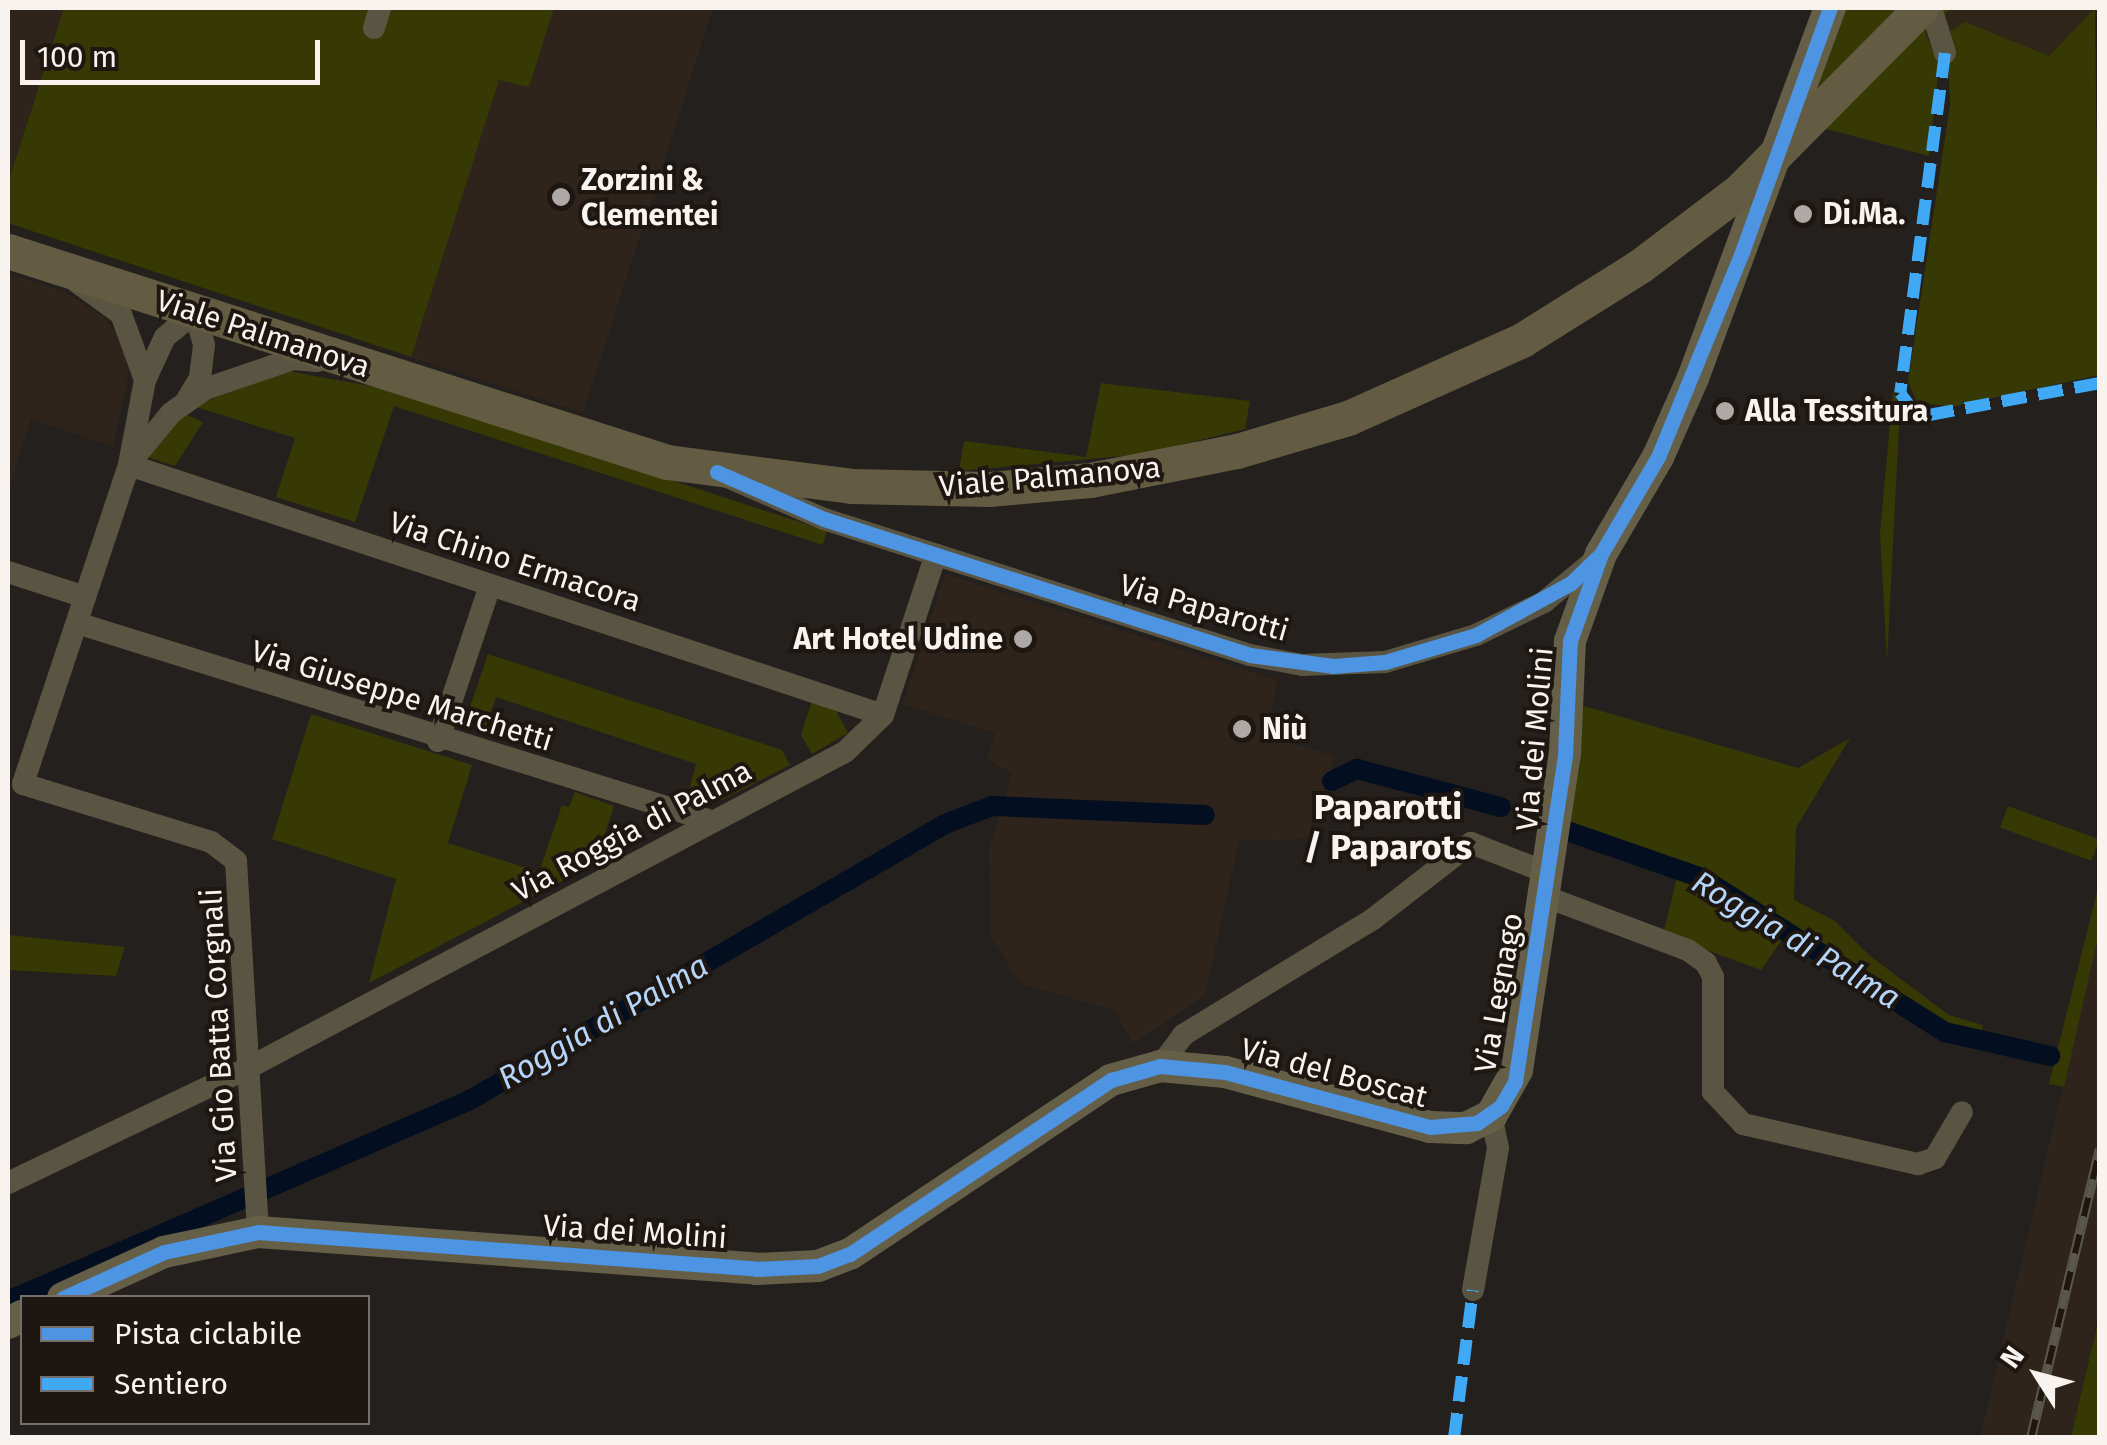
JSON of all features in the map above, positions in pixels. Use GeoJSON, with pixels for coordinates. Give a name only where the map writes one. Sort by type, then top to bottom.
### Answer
{"type":"FeatureCollection","features":[{"type":"Feature","properties":{"kind":"main road","name":"Viale Palmanova"},"geometry":{"type":"LineString","coordinates":[[8,251],[617,449],[717,472],[851,486],[989,489],[1139,472],[1292,436],[1404,398],[1522,340],[1640,266],[1772,163],[1921,8]]}},
{"type":"Feature","properties":{"kind":"street","name":"Via Paparotti"},"geometry":{"type":"LineString","coordinates":[[717,472],[755,493],[1250,655],[1333,666],[1386,662],[1476,635],[1544,602],[1601,554],[1681,406],[1830,8]]}},
{"type":"Feature","properties":{"kind":"street"},"geometry":{"type":"LineString","coordinates":[[1931,8],[1945,53]]}},
{"type":"Feature","properties":{"kind":"street"},"geometry":{"type":"LineString","coordinates":[[58,268],[121,314],[145,380]]}},
{"type":"Feature","properties":{"kind":"street","name":"Via Gio Batta Corgnali"},"geometry":{"type":"LineString","coordinates":[[186,403],[200,378],[204,345],[195,312],[166,337],[145,380],[129,465],[23,784],[230,853],[240,872],[259,1226]]}},
{"type":"Feature","properties":{"kind":"street","name":"Via Gio Batta Corgnali"},"geometry":{"type":"LineString","coordinates":[[129,465],[186,403],[205,389],[293,359],[364,366]]}},
{"type":"Feature","properties":{"kind":"street","name":"Via Chino Ermacora"},"geometry":{"type":"LineString","coordinates":[[129,465],[883,714]]}},
{"type":"Feature","properties":{"kind":"street","name":"Via Roggia di Palma"},"geometry":{"type":"LineString","coordinates":[[8,1183],[250,1068],[845,752],[883,714],[936,554]]}},
{"type":"Feature","properties":{"kind":"street","name":"Via dei Molini"},"geometry":{"type":"LineString","coordinates":[[70,1295],[164,1252],[259,1226],[756,1269],[818,1266],[850,1254],[1111,1080],[1160,1066],[1184,1036],[1373,919],[1470,844],[1546,884],[1556,826],[1570,641],[1601,554]]}},
{"type":"Feature","properties":{"kind":"street"},"geometry":{"type":"LineString","coordinates":[[8,572],[85,597]]}},
{"type":"Feature","properties":{"kind":"street"},"geometry":{"type":"LineString","coordinates":[[438,741],[490,586]]}},
{"type":"Feature","properties":{"kind":"street","name":"Via Giuseppe Marchetti"},"geometry":{"type":"LineString","coordinates":[[76,623],[438,741],[711,821]]}},
{"type":"Feature","properties":{"kind":"street"},"geometry":{"type":"LineString","coordinates":[[1546,884],[1688,950],[1706,963],[1713,977],[1713,1092],[1743,1124],[1918,1164],[1935,1158],[1962,1112]]}},
{"type":"Feature","properties":{"kind":"street","name":"Via Legnago"},"geometry":{"type":"LineString","coordinates":[[1492,1116],[1515,1082],[1546,884]]}},
{"type":"Feature","properties":{"kind":"street","name":"Via del Boscat"},"geometry":{"type":"LineString","coordinates":[[1160,1066],[1225,1072],[1430,1127],[1466,1128],[1492,1116]]}},
{"type":"Feature","properties":{"kind":"street"},"geometry":{"type":"LineString","coordinates":[[1473,1290],[1498,1148],[1492,1116]]}},
{"type":"Feature","properties":{"kind":"shaded area"},"geometry":{"type":"Polygon","coordinates":[[[8,8],[64,8],[8,183],[8,8]]]}},
{"type":"Feature","properties":{"kind":"shaded area"},"geometry":{"type":"Polygon","coordinates":[[[64,8],[554,8],[529,87],[499,80],[411,357],[8,223],[8,183],[64,8]]]}},
{"type":"Feature","properties":{"kind":"shaded area"},"geometry":{"type":"Polygon","coordinates":[[[554,8],[713,8],[583,413],[411,357],[499,79],[529,87],[554,8]]]}},
{"type":"Feature","properties":{"kind":"shaded area"},"geometry":{"type":"Polygon","coordinates":[[[1817,8],[1952,8],[1925,32],[1939,66],[1929,156],[1777,116],[1817,8]]]}},
{"type":"Feature","properties":{"kind":"shaded area"},"geometry":{"type":"Polygon","coordinates":[[[1952,8],[2095,8],[2049,56],[1965,22],[1947,33],[1942,16],[1952,8]]]}},
{"type":"Feature","properties":{"kind":"shaded area"},"geometry":{"type":"Polygon","coordinates":[[[2095,8],[2099,375],[1951,407],[1917,402],[1908,382],[1950,105],[1947,33],[1965,22],[2049,56],[2095,8]]]}},
{"type":"Feature","properties":{"kind":"shaded area"},"geometry":{"type":"Polygon","coordinates":[[[8,273],[66,293],[104,317],[121,340],[129,373],[113,447],[31,419],[8,492],[8,273]]]}},
{"type":"Feature","properties":{"kind":"shaded area"},"geometry":{"type":"Polygon","coordinates":[[[287,371],[398,391],[827,531],[823,545],[394,406],[355,522],[276,497],[295,438],[193,406],[287,371]]]}},
{"type":"Feature","properties":{"kind":"shaded area"},"geometry":{"type":"Polygon","coordinates":[[[1101,383],[1250,401],[1245,429],[1143,454],[959,471],[964,441],[1086,457],[1101,383]]]}},
{"type":"Feature","properties":{"kind":"shaded area"},"geometry":{"type":"Polygon","coordinates":[[[1893,391],[1900,406],[1887,662],[1880,533],[1893,391]]]}},
{"type":"Feature","properties":{"kind":"shaded area"},"geometry":{"type":"Polygon","coordinates":[[[182,413],[203,422],[175,466],[144,456],[182,413]]]}},
{"type":"Feature","properties":{"kind":"shaded area"},"geometry":{"type":"Polygon","coordinates":[[[945,574],[1277,680],[1269,728],[1275,739],[1335,756],[1308,839],[1239,841],[1205,995],[1133,1043],[1114,1010],[1021,984],[991,938],[989,850],[1012,772],[987,760],[995,733],[903,704],[945,574]]]}},
{"type":"Feature","properties":{"kind":"shaded area"},"geometry":{"type":"Polygon","coordinates":[[[488,654],[782,750],[790,765],[722,800],[689,790],[696,764],[496,697],[486,726],[466,719],[488,654]]]}},
{"type":"Feature","properties":{"kind":"shaded area"},"geometry":{"type":"Polygon","coordinates":[[[813,698],[833,705],[848,733],[812,754],[801,735],[813,698]]]}},
{"type":"Feature","properties":{"kind":"shaded area"},"geometry":{"type":"Polygon","coordinates":[[[1570,702],[1798,768],[1850,738],[1796,828],[1794,900],[1835,921],[1870,956],[1949,1015],[1983,1025],[1981,1036],[1947,1027],[1741,892],[1563,826],[1570,702]]]}},
{"type":"Feature","properties":{"kind":"shaded area"},"geometry":{"type":"Polygon","coordinates":[[[311,714],[472,765],[448,843],[539,872],[562,805],[569,807],[575,792],[614,806],[595,864],[369,983],[396,879],[272,839],[311,714]]]}},
{"type":"Feature","properties":{"kind":"shaded area"},"geometry":{"type":"Polygon","coordinates":[[[2008,806],[2099,839],[2091,861],[2000,828],[2008,806]]]}},
{"type":"Feature","properties":{"kind":"shaded area"},"geometry":{"type":"Polygon","coordinates":[[[1678,873],[1785,935],[1761,970],[1663,934],[1678,873]]]}},
{"type":"Feature","properties":{"kind":"shaded area"},"geometry":{"type":"Polygon","coordinates":[[[2099,884],[2099,933],[2064,1087],[2049,1084],[2099,884]]]}},
{"type":"Feature","properties":{"kind":"shaded area"},"geometry":{"type":"Polygon","coordinates":[[[2099,933],[2099,1313],[2071,1437],[1980,1438],[2099,933]]]}},
{"type":"Feature","properties":{"kind":"shaded area"},"geometry":{"type":"Polygon","coordinates":[[[8,935],[125,947],[116,976],[8,970],[8,935]]]}},
{"type":"Feature","properties":{"kind":"shaded area"},"geometry":{"type":"Polygon","coordinates":[[[2099,1313],[2099,1437],[2071,1437],[2098,1321],[2099,1313]]]}},
{"type":"Feature","properties":{"kind":"waterway","name":"Roggia di Palma"},"geometry":{"type":"LineString","coordinates":[[1332,781],[1357,769],[1501,807]]}},
{"type":"Feature","properties":{"kind":"waterway","name":"Roggia di Palma"},"geometry":{"type":"LineString","coordinates":[[22,1295],[470,1100],[945,824],[992,806],[1205,815]]}},
{"type":"Feature","properties":{"kind":"waterway","name":"Roggia di Palma"},"geometry":{"type":"LineString","coordinates":[[1547,824],[1702,878],[1945,1032],[2050,1056]]}},
{"type":"Feature","properties":{"kind":"waterway","name":"Roggia di Palma"},"geometry":{"type":"LineString","coordinates":[[8,1301],[20,1296]]}},
{"type":"Feature","properties":{"kind":"railway"},"geometry":{"type":"LineString","coordinates":[[2031,1438],[2100,1149]]}},
{"type":"Feature","properties":{"kind":"marked path"},"geometry":{"type":"LineString","coordinates":[[1945,53],[1900,393],[1912,409],[1929,415],[2100,383]]}},
{"type":"Feature","properties":{"kind":"marked path"},"geometry":{"type":"LineString","coordinates":[[1454,1438],[1473,1290]]}},
{"type":"Feature","properties":{"kind":"cycle path"},"geometry":{"type":"LineString","coordinates":[[717,472],[824,519],[1250,655],[1333,666],[1385,662],[1476,635],[1571,583],[1601,554],[1658,457],[1742,252],[1830,8]]}},
{"type":"Feature","properties":{"kind":"cycle path"},"geometry":{"type":"LineString","coordinates":[[70,1295],[164,1252],[258,1232],[756,1269],[818,1266],[850,1254],[1111,1080],[1160,1066],[1225,1072],[1430,1127],[1477,1123],[1501,1106],[1515,1082],[1565,754],[1570,641],[1601,554]]}},
{"type":"Feature","properties":{"kind":"place","name":"Zorzini & Clementei"},"geometry":{"type":"Point","coordinates":[561,197]}},
{"type":"Feature","properties":{"kind":"place","name":"Di.Ma."},"geometry":{"type":"Point","coordinates":[1803,214]}},
{"type":"Feature","properties":{"kind":"place","name":"Alla Tessitura"},"geometry":{"type":"Point","coordinates":[1725,411]}},
{"type":"Feature","properties":{"kind":"place","name":"Art Hotel Udine"},"geometry":{"type":"Point","coordinates":[1023,639]}},
{"type":"Feature","properties":{"kind":"place","name":"Niù"},"geometry":{"type":"Point","coordinates":[1242,729]}},
{"type":"Feature","properties":{"kind":"district","name":"Paparotti / Paparots"},"geometry":{"type":"Point","coordinates":[1388,827]}}]}
